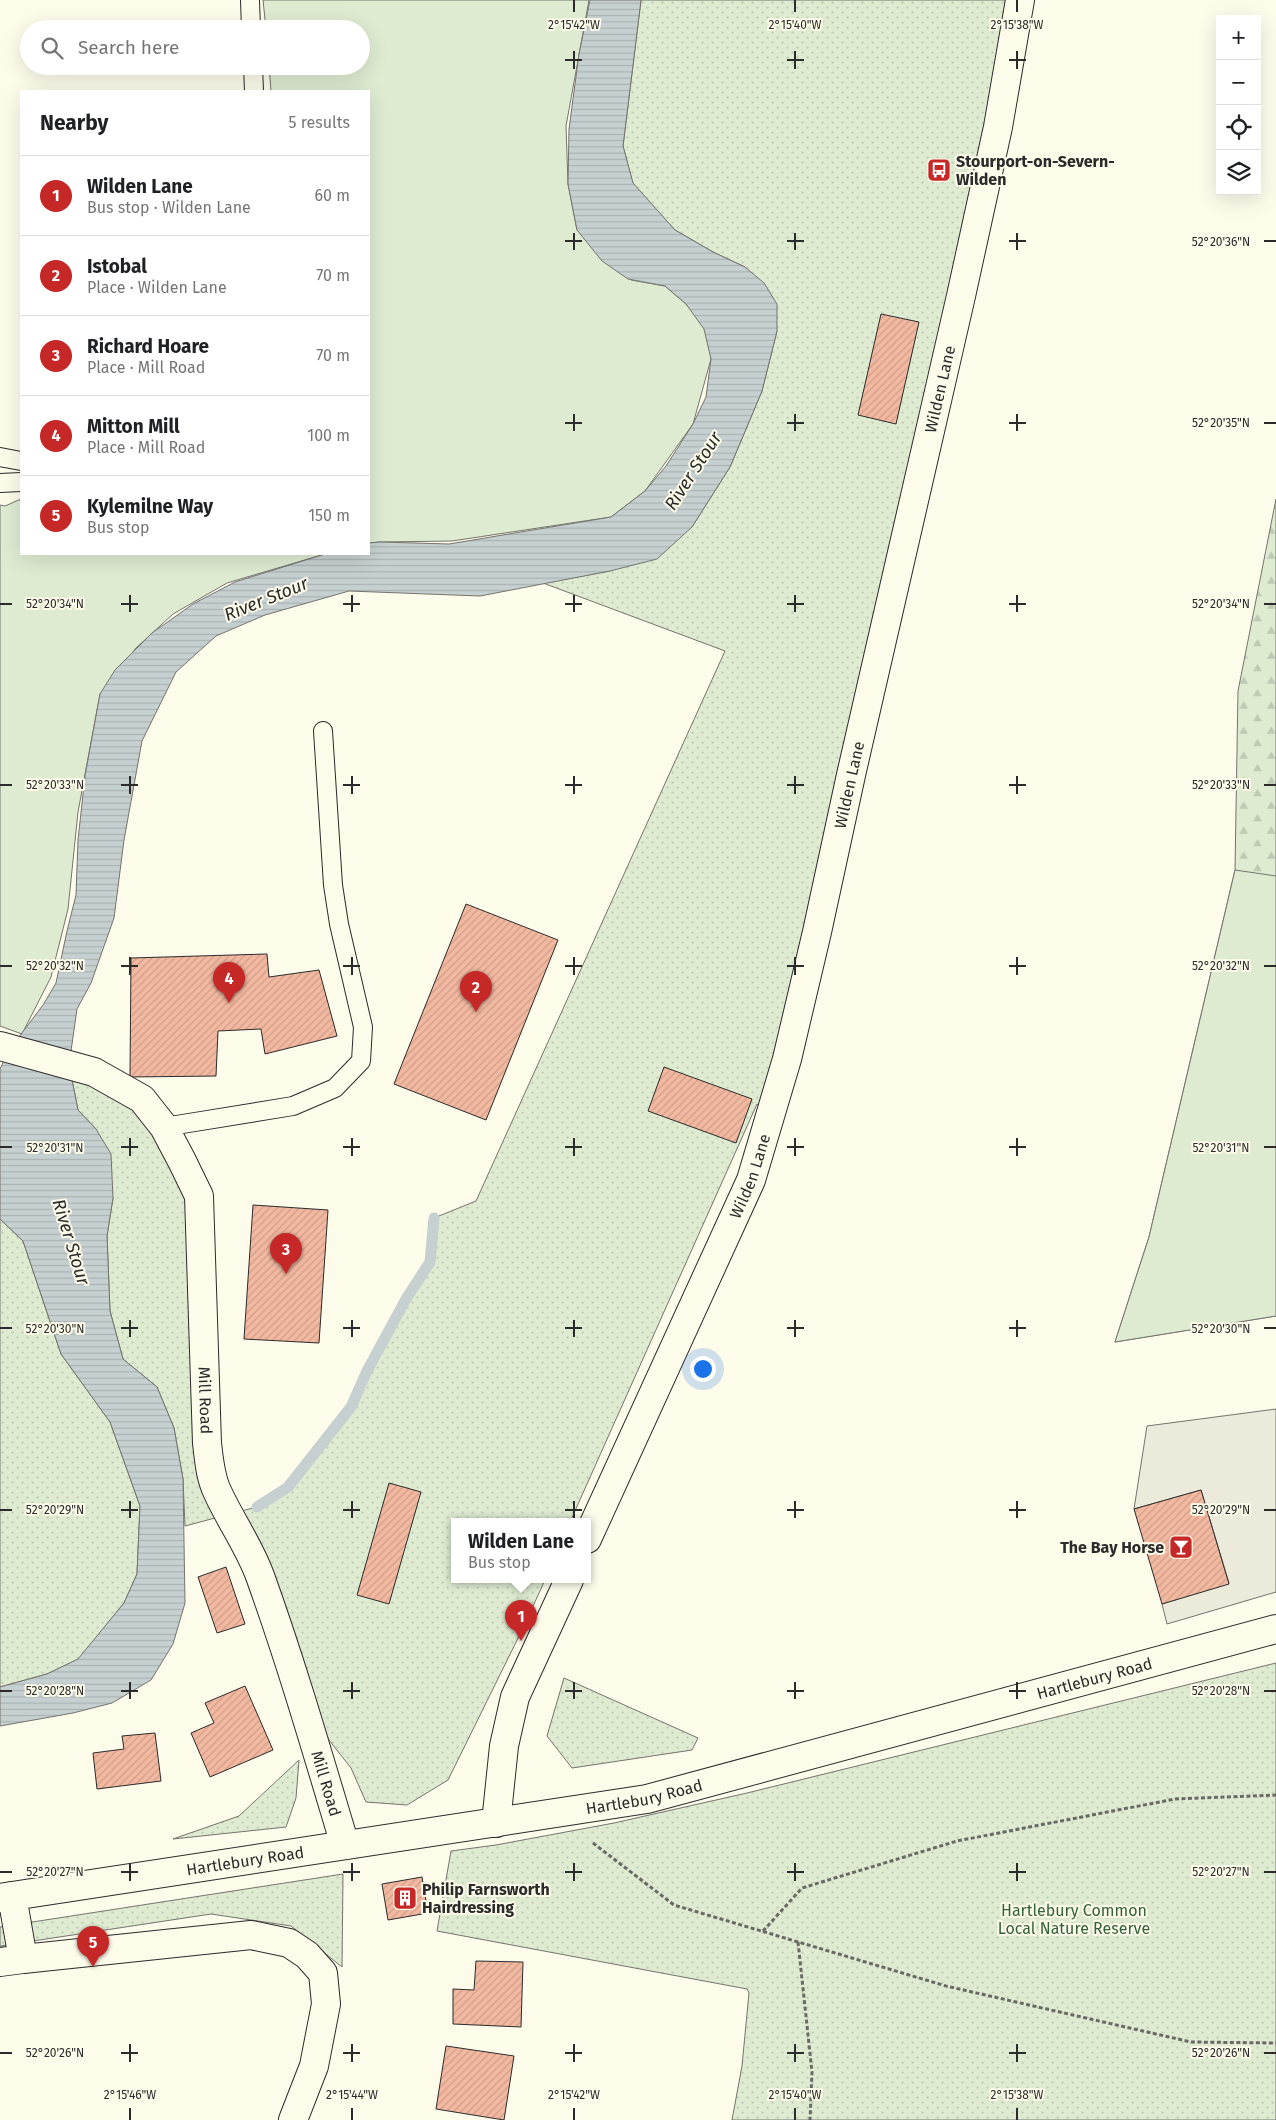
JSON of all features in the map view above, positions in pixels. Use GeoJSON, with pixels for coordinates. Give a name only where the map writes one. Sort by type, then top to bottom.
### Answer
{"type":"FeatureCollection","features":[{"type":"Feature","properties":{"kind":"street","name":"Wilden Lane"},"geometry":{"type":"LineString","coordinates":[[591,1530],[751,1180],[787,1059],[818,932],[998,128],[1020,0]]}},
{"type":"Feature","properties":{"kind":"street","name":"Mill Road"},"geometry":{"type":"LineString","coordinates":[[0,1046],[94,1072],[142,1099],[164,1127],[199,1196],[207,1443],[210,1470],[217,1490],[259,1575],[303,1707],[344,1845]]}},
{"type":"Feature","properties":{"kind":"street"},"geometry":{"type":"LineString","coordinates":[[496,1822],[504,1746],[515,1697],[568,1583]]}},
{"type":"Feature","properties":{"kind":"street","name":"Hartlebury Road"},"geometry":{"type":"LineString","coordinates":[[6,1897],[647,1799],[1276,1629]]}},
{"type":"Feature","properties":{"kind":"street"},"geometry":{"type":"LineString","coordinates":[[6,1897],[12,1960],[251,1935],[289,1942],[307,1955],[323,1973],[326,2004],[314,2066],[293,2120]]}},
{"type":"Feature","properties":{"kind":"lane"},"geometry":{"type":"LineString","coordinates":[[250,0],[251,20]]}},
{"type":"Feature","properties":{"kind":"lane"},"geometry":{"type":"LineString","coordinates":[[253,75],[254,90]]}},
{"type":"Feature","properties":{"kind":"lane"},"geometry":{"type":"LineString","coordinates":[[0,457],[20,461]]}},
{"type":"Feature","properties":{"kind":"lane"},"geometry":{"type":"LineString","coordinates":[[0,483],[20,482]]}},
{"type":"Feature","properties":{"kind":"lane"},"geometry":{"type":"LineString","coordinates":[[164,1127],[293,1106],[335,1088],[360,1061],[362,1028],[339,924],[333,885],[323,731]]}},
{"type":"Feature","properties":{"kind":"path"},"geometry":{"type":"LineString","coordinates":[[763,1931],[802,1888],[956,1841],[1175,1799],[1276,1795]]}},
{"type":"Feature","properties":{"kind":"path"},"geometry":{"type":"LineString","coordinates":[[554,1814],[674,1905],[946,1986],[1191,2042],[1276,2043]]}},
{"type":"Feature","properties":{"kind":"path"},"geometry":{"type":"LineString","coordinates":[[798,1942],[812,2072],[810,2120]]}},
{"type":"Feature","properties":{"kind":"green space"},"geometry":{"type":"Polygon","coordinates":[[[263,0],[589,0],[566,126],[568,184],[577,230],[631,280],[665,286],[686,304],[710,332],[711,359],[693,424],[645,491],[611,517],[452,541],[370,543],[370,90],[271,90],[270,75],[370,75],[370,20],[265,20],[263,0]]]}},
{"type":"Feature","properties":{"kind":"green space"},"geometry":{"type":"Polygon","coordinates":[[[641,0],[1020,0],[769,1115],[757,1104],[572,1518],[451,1518],[451,1583],[544,1583],[448,1780],[407,1805],[366,1802],[351,1768],[303,1707],[230,1514],[185,1526],[183,1479],[174,1428],[157,1387],[123,1359],[110,1311],[107,1236],[113,1198],[96,1129],[78,1110],[69,1065],[142,1099],[182,1161],[207,1443],[229,1514],[257,1507],[288,1487],[351,1407],[367,1371],[406,1299],[430,1262],[434,1218],[476,1201],[725,651],[543,583],[610,571],[692,527],[730,467],[762,391],[777,331],[745,267],[713,252],[675,230],[633,184],[623,146],[641,0]]]}},
{"type":"Feature","properties":{"kind":"green space"},"geometry":{"type":"Polygon","coordinates":[[[20,499],[20,555],[322,555],[227,583],[173,614],[136,648],[100,694],[78,812],[68,909],[51,977],[22,1034],[0,1026],[0,505],[5,506],[20,499]]]}},
{"type":"Feature","properties":{"kind":"green space"},"geometry":{"type":"Polygon","coordinates":[[[1276,499],[1276,1316],[1115,1342],[1149,1237],[1235,870],[1238,691],[1276,499]]]}},
{"type":"Feature","properties":{"kind":"green space"},"geometry":{"type":"Polygon","coordinates":[[[1235,870],[1276,876],[1276,1316],[1115,1342],[1149,1237],[1235,870]]]}},
{"type":"Feature","properties":{"kind":"green space"},"geometry":{"type":"Polygon","coordinates":[[[0,1219],[23,1241],[61,1354],[110,1422],[140,1506],[137,1574],[124,1603],[79,1659],[47,1674],[0,1687],[0,1219]]]}},
{"type":"Feature","properties":{"kind":"green space","name":"Hartlebury Common Local Nature Reserve"},"geometry":{"type":"Polygon","coordinates":[[[1276,1663],[1276,2120],[732,2120],[742,2066],[749,1993],[747,1989],[437,1931],[451,1851],[496,1845],[614,1823],[747,1793],[1276,1663]]]}},
{"type":"Feature","properties":{"kind":"green space"},"geometry":{"type":"Polygon","coordinates":[[[564,1678],[698,1738],[692,1750],[572,1768],[547,1736],[564,1678]]]}},
{"type":"Feature","properties":{"kind":"green space"},"geometry":{"type":"Polygon","coordinates":[[[299,1760],[296,1798],[286,1827],[173,1839],[239,1816],[299,1760]]]}},
{"type":"Feature","properties":{"kind":"green space"},"geometry":{"type":"Polygon","coordinates":[[[343,1874],[342,1967],[291,1926],[211,1914],[0,1946],[0,1927],[343,1874]]]}},
{"type":"Feature","properties":{"kind":"shaded area"},"geometry":{"type":"Polygon","coordinates":[[[1276,1409],[1276,1592],[1167,1624],[1162,1604],[1229,1583],[1201,1490],[1134,1509],[1147,1426],[1276,1409]]]}},
{"type":"Feature","properties":{"kind":"water","name":"River Stour"},"geometry":{"type":"Polygon","coordinates":[[[590,0],[641,0],[623,146],[633,183],[675,230],[713,252],[745,267],[764,283],[777,304],[777,331],[762,391],[730,467],[692,527],[657,559],[610,571],[480,596],[349,591],[265,615],[216,636],[176,672],[142,741],[124,840],[114,918],[91,983],[77,1009],[69,1065],[78,1110],[96,1129],[111,1154],[113,1198],[107,1236],[110,1311],[123,1359],[157,1387],[174,1428],[183,1479],[185,1603],[173,1644],[151,1680],[112,1703],[73,1713],[0,1726],[0,1687],[47,1674],[78,1659],[124,1603],[137,1574],[140,1506],[110,1422],[61,1354],[23,1241],[0,1219],[0,1069],[9,1050],[43,1005],[56,983],[76,895],[78,840],[85,776],[100,694],[115,670],[152,633],[193,604],[235,582],[322,555],[370,555],[370,543],[449,544],[611,517],[645,491],[666,466],[693,424],[706,397],[711,359],[704,329],[686,304],[665,286],[628,279],[602,261],[577,230],[568,184],[569,129],[579,54],[590,0]]]}},
{"type":"Feature","properties":{"kind":"building"},"geometry":{"type":"Polygon","coordinates":[[[881,314],[919,322],[896,424],[858,415],[881,314]]]}},
{"type":"Feature","properties":{"kind":"building"},"geometry":{"type":"Polygon","coordinates":[[[466,904],[558,940],[486,1120],[394,1084],[466,904]]]}},
{"type":"Feature","properties":{"kind":"building"},"geometry":{"type":"Polygon","coordinates":[[[267,954],[269,977],[319,970],[337,1036],[265,1054],[261,1029],[218,1031],[216,1076],[130,1077],[131,958],[267,954]]]}},
{"type":"Feature","properties":{"kind":"building"},"geometry":{"type":"Polygon","coordinates":[[[664,1067],[752,1099],[736,1143],[648,1111],[664,1067]]]}},
{"type":"Feature","properties":{"kind":"building"},"geometry":{"type":"Polygon","coordinates":[[[253,1205],[328,1210],[319,1343],[244,1339],[253,1205]]]}},
{"type":"Feature","properties":{"kind":"building"},"geometry":{"type":"Polygon","coordinates":[[[389,1483],[421,1492],[389,1604],[357,1595],[389,1483]]]}},
{"type":"Feature","properties":{"kind":"building","name":"The Bay Horse"},"geometry":{"type":"Polygon","coordinates":[[[1201,1490],[1229,1584],[1162,1604],[1134,1509],[1201,1490]]]}},
{"type":"Feature","properties":{"kind":"building"},"geometry":{"type":"Polygon","coordinates":[[[226,1567],[245,1624],[217,1633],[198,1577],[226,1567]]]}},
{"type":"Feature","properties":{"kind":"building"},"geometry":{"type":"Polygon","coordinates":[[[245,1686],[273,1750],[210,1777],[191,1733],[214,1723],[205,1703],[245,1686]]]}},
{"type":"Feature","properties":{"kind":"building"},"geometry":{"type":"Polygon","coordinates":[[[155,1733],[161,1781],[97,1789],[93,1753],[124,1749],[122,1736],[155,1733]]]}},
{"type":"Feature","properties":{"kind":"building","name":"Philip Farnsworth Hairdressing"},"geometry":{"type":"Polygon","coordinates":[[[422,1877],[428,1913],[388,1920],[382,1884],[422,1877]]]}},
{"type":"Feature","properties":{"kind":"building"},"geometry":{"type":"Polygon","coordinates":[[[476,1961],[523,1962],[521,2027],[453,2024],[453,1989],[474,1990],[476,1961]]]}},
{"type":"Feature","properties":{"kind":"building"},"geometry":{"type":"Polygon","coordinates":[[[446,2046],[514,2056],[504,2120],[436,2109],[446,2046]]]}},
{"type":"Feature","properties":{"kind":"waterway"},"geometry":{"type":"LineString","coordinates":[[257,1507],[288,1487],[351,1407],[367,1371],[406,1299],[430,1262],[434,1218]]}},
{"type":"Feature","properties":{"kind":"place","name":"Stourport-on-Severn- Wilden"},"geometry":{"type":"Point","coordinates":[939,170]}},
{"type":"Feature","properties":{"kind":"place","name":"Mitton Mill"},"geometry":{"type":"Point","coordinates":[229,1003]}},
{"type":"Feature","properties":{"kind":"place","name":"Istobal"},"geometry":{"type":"Point","coordinates":[476,1012]}},
{"type":"Feature","properties":{"kind":"place","name":"Richard Hoare"},"geometry":{"type":"Point","coordinates":[286,1274]}},
{"type":"Feature","properties":{"kind":"place","name":"The Bay Horse"},"geometry":{"type":"Point","coordinates":[1181,1547]}},
{"type":"Feature","properties":{"kind":"place","name":"Wilden Lane"},"geometry":{"type":"Point","coordinates":[521,1641]}},
{"type":"Feature","properties":{"kind":"place","name":"Philip Farnsworth Hairdressing"},"geometry":{"type":"Point","coordinates":[405,1898]}},
{"type":"Feature","properties":{"kind":"place","name":"Kylemilne Way"},"geometry":{"type":"Point","coordinates":[93,1967]}}]}
